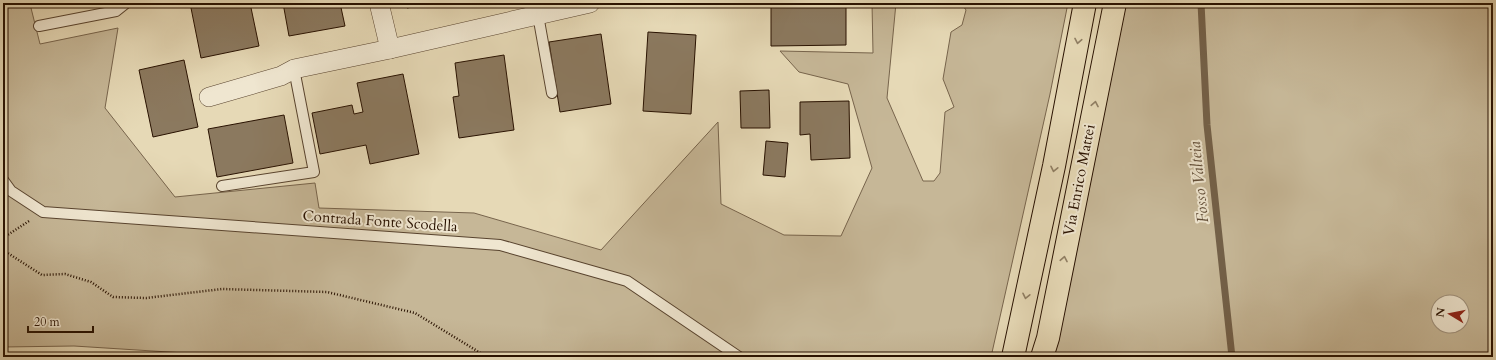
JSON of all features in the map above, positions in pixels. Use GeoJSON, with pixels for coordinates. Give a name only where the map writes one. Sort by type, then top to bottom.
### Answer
{"type":"FeatureCollection","features":[{"type":"Feature","properties":{"kind":"main road","name":"Via Enrico Mattei"},"geometry":{"type":"LineString","coordinates":[[1013,357],[1054,166],[1085,3]]}},
{"type":"Feature","properties":{"kind":"main road","name":"Via Enrico Mattei"},"geometry":{"type":"LineString","coordinates":[[1045,351],[1115,3]]}},
{"type":"Feature","properties":{"kind":"street"},"geometry":{"type":"LineString","coordinates":[[379,3],[390,49]]}},
{"type":"Feature","properties":{"kind":"street"},"geometry":{"type":"LineString","coordinates":[[209,97],[281,76],[294,69],[390,49],[590,3]]}},
{"type":"Feature","properties":{"kind":"lane"},"geometry":{"type":"LineString","coordinates":[[39,26],[116,11],[126,3]]}},
{"type":"Feature","properties":{"kind":"lane"},"geometry":{"type":"LineString","coordinates":[[538,15],[552,93]]}},
{"type":"Feature","properties":{"kind":"lane"},"geometry":{"type":"LineString","coordinates":[[222,186],[314,172],[294,69]]}},
{"type":"Feature","properties":{"kind":"lane"},"geometry":{"type":"LineString","coordinates":[[3,180],[11,190],[43,212]]}},
{"type":"Feature","properties":{"kind":"lane","name":"Contrada Fonte Scodella"},"geometry":{"type":"LineString","coordinates":[[43,212],[500,245],[627,281],[739,357]]}},
{"type":"Feature","properties":{"kind":"path"},"geometry":{"type":"LineString","coordinates":[[3,238],[43,212]]}},
{"type":"Feature","properties":{"kind":"path"},"geometry":{"type":"LineString","coordinates":[[3,250],[42,275],[65,274],[85,280],[91,282],[113,297],[146,298],[222,289],[327,292],[415,313],[487,357]]}},
{"type":"Feature","properties":{"kind":"shaded area"},"geometry":{"type":"Polygon","coordinates":[[[13,3],[36,3],[30,4],[40,44],[118,28],[105,108],[175,197],[315,183],[319,208],[474,213],[601,250],[718,122],[721,204],[784,235],[841,236],[872,168],[848,84],[799,72],[780,51],[873,53],[872,3],[896,3],[887,98],[923,181],[934,181],[940,173],[945,112],[954,107],[943,79],[951,32],[962,25],[966,10],[961,3],[1068,3],[1050,94],[991,357],[224,357],[216,355],[74,346],[3,347],[3,5],[13,3]]]}},
{"type":"Feature","properties":{"kind":"shaded area"},"geometry":{"type":"Polygon","coordinates":[[[1119,3],[1493,3],[1493,357],[1050,357],[1119,3]]]}},
{"type":"Feature","properties":{"kind":"building"},"geometry":{"type":"Polygon","coordinates":[[[190,3],[250,3],[259,46],[201,58],[190,3]]]}},
{"type":"Feature","properties":{"kind":"building"},"geometry":{"type":"Polygon","coordinates":[[[283,3],[340,3],[345,26],[289,36],[283,3]]]}},
{"type":"Feature","properties":{"kind":"building"},"geometry":{"type":"Polygon","coordinates":[[[406,3],[433,3],[407,8],[406,3]]]}},
{"type":"Feature","properties":{"kind":"building"},"geometry":{"type":"Polygon","coordinates":[[[771,3],[846,3],[846,45],[771,46],[771,3]]]}},
{"type":"Feature","properties":{"kind":"building"},"geometry":{"type":"Polygon","coordinates":[[[648,32],[696,35],[691,114],[643,111],[648,32]]]}},
{"type":"Feature","properties":{"kind":"building"},"geometry":{"type":"Polygon","coordinates":[[[601,34],[611,104],[560,112],[549,42],[601,34]]]}},
{"type":"Feature","properties":{"kind":"building"},"geometry":{"type":"Polygon","coordinates":[[[504,55],[514,130],[459,138],[453,97],[459,96],[455,63],[504,55]]]}},
{"type":"Feature","properties":{"kind":"building"},"geometry":{"type":"Polygon","coordinates":[[[184,60],[198,127],[153,137],[139,70],[184,60]]]}},
{"type":"Feature","properties":{"kind":"building"},"geometry":{"type":"Polygon","coordinates":[[[403,74],[419,154],[370,164],[366,145],[320,154],[312,113],[352,105],[354,114],[363,112],[357,83],[403,74]]]}},
{"type":"Feature","properties":{"kind":"building"},"geometry":{"type":"Polygon","coordinates":[[[769,90],[770,128],[741,128],[740,91],[769,90]]]}},
{"type":"Feature","properties":{"kind":"building"},"geometry":{"type":"Polygon","coordinates":[[[849,101],[850,158],[811,160],[810,134],[800,135],[800,102],[849,101]]]}},
{"type":"Feature","properties":{"kind":"building"},"geometry":{"type":"Polygon","coordinates":[[[284,115],[293,163],[217,177],[208,129],[284,115]]]}},
{"type":"Feature","properties":{"kind":"building"},"geometry":{"type":"Polygon","coordinates":[[[766,141],[788,143],[785,177],[763,175],[766,141]]]}},
{"type":"Feature","properties":{"kind":"waterway","name":"Fosso Valteia"},"geometry":{"type":"LineString","coordinates":[[1201,3],[1207,125],[1232,357]]}}]}
